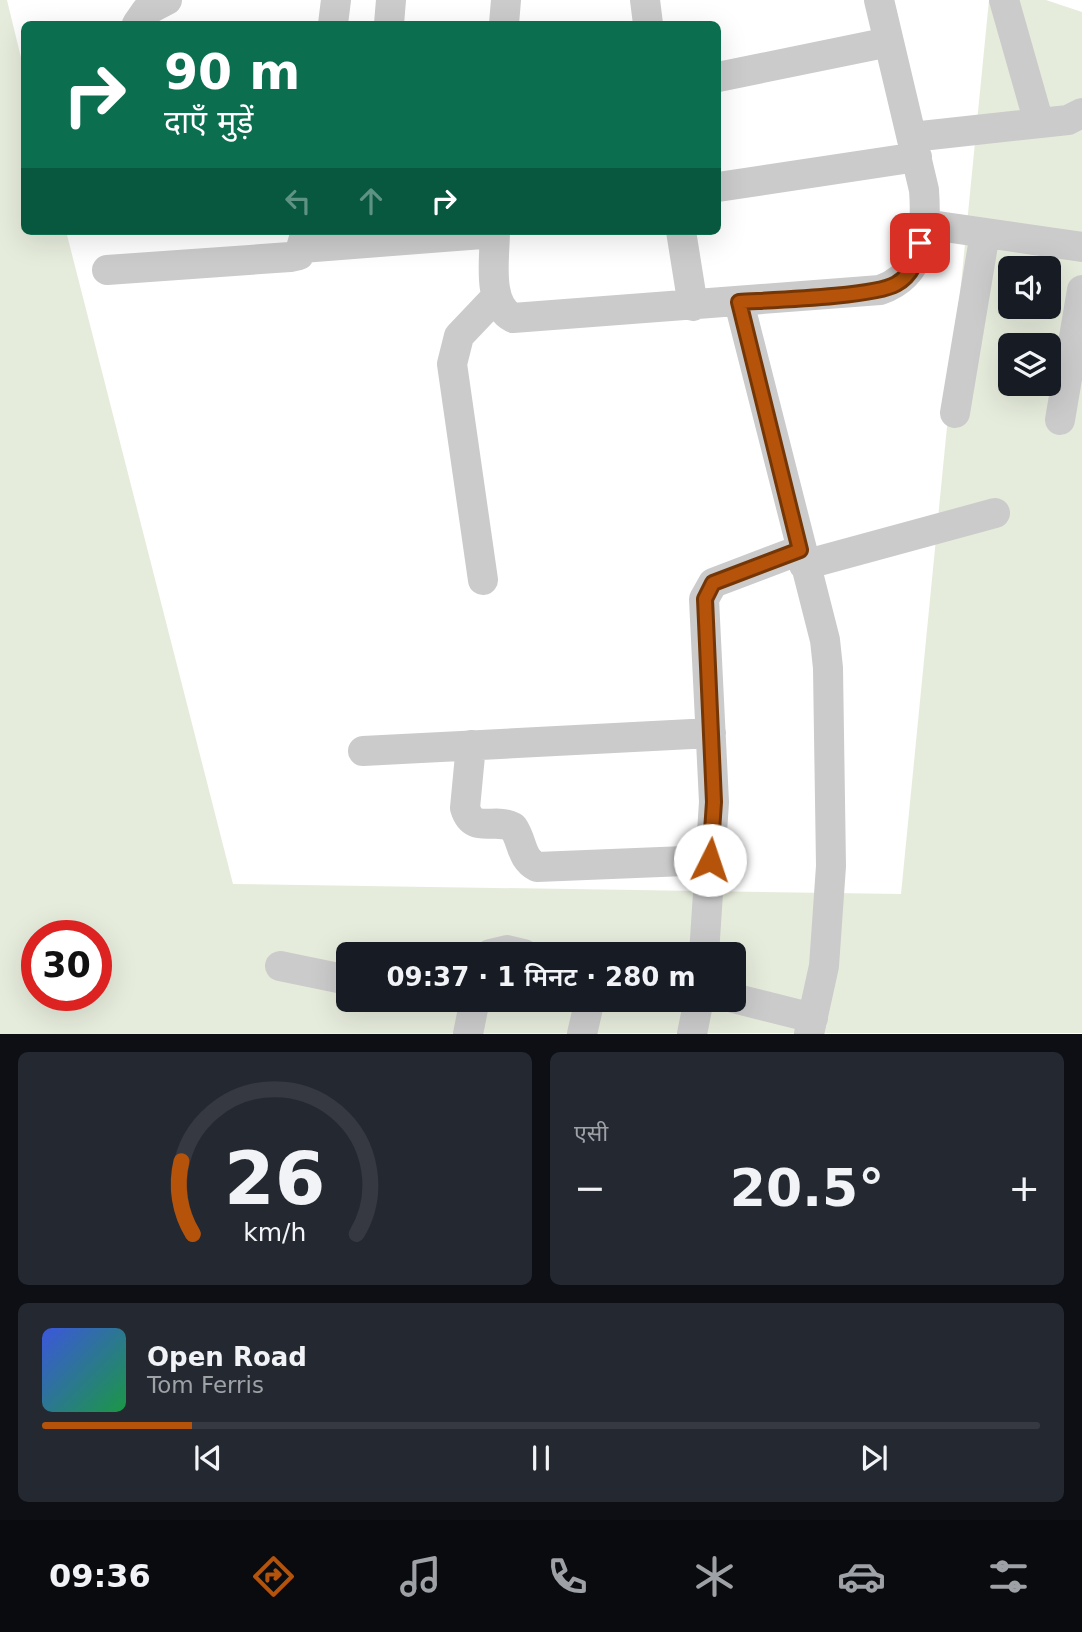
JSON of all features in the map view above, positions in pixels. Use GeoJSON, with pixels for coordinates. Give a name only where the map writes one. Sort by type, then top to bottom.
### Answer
{"type":"FeatureCollection","features":[{"type":"Feature","properties":{"kind":"street"},"geometry":{"type":"LineString","coordinates":[[139,21],[146,11],[167,0]]}},
{"type":"Feature","properties":{"kind":"street"},"geometry":{"type":"LineString","coordinates":[[333,21],[336,0]]}},
{"type":"Feature","properties":{"kind":"street"},"geometry":{"type":"LineString","coordinates":[[389,21],[391,0]]}},
{"type":"Feature","properties":{"kind":"street"},"geometry":{"type":"LineString","coordinates":[[504,21],[506,0]]}},
{"type":"Feature","properties":{"kind":"street"},"geometry":{"type":"LineString","coordinates":[[645,0],[648,21]]}},
{"type":"Feature","properties":{"kind":"street"},"geometry":{"type":"LineString","coordinates":[[495,235],[496,297],[503,313],[513,318],[880,290],[895,285],[916,262],[924,224],[924,190],[879,0]]}},
{"type":"Feature","properties":{"kind":"street"},"geometry":{"type":"LineString","coordinates":[[1004,0],[1039,123]]}},
{"type":"Feature","properties":{"kind":"street"},"geometry":{"type":"LineString","coordinates":[[721,76],[889,42]]}},
{"type":"Feature","properties":{"kind":"street"},"geometry":{"type":"LineString","coordinates":[[721,186],[1081,115]]}},
{"type":"Feature","properties":{"kind":"street"},"geometry":{"type":"LineString","coordinates":[[924,224],[1082,247]]}},
{"type":"Feature","properties":{"kind":"street"},"geometry":{"type":"LineString","coordinates":[[955,414],[985,233]]}},
{"type":"Feature","properties":{"kind":"street"},"geometry":{"type":"LineString","coordinates":[[107,270],[290,257],[299,255],[304,240],[423,235]]}},
{"type":"Feature","properties":{"kind":"street"},"geometry":{"type":"LineString","coordinates":[[682,235],[693,306]]}},
{"type":"Feature","properties":{"kind":"street"},"geometry":{"type":"LineString","coordinates":[[1060,420],[1082,290]]}},
{"type":"Feature","properties":{"kind":"street"},"geometry":{"type":"LineString","coordinates":[[483,580],[452,364],[460,336],[496,297]]}},
{"type":"Feature","properties":{"kind":"street"},"geometry":{"type":"LineString","coordinates":[[739,302],[825,640],[828,668],[831,866],[824,966],[811,1026],[746,1003]]}},
{"type":"Feature","properties":{"kind":"street"},"geometry":{"type":"LineString","coordinates":[[705,942],[714,802],[705,599],[709,587],[802,558],[995,513]]}},
{"type":"Feature","properties":{"kind":"street"},"geometry":{"type":"LineString","coordinates":[[363,751],[711,733]]}},
{"type":"Feature","properties":{"kind":"street"},"geometry":{"type":"LineString","coordinates":[[471,746],[464,808],[467,818],[478,825],[507,824],[513,827],[523,853],[529,863],[537,867],[710,860]]}},
{"type":"Feature","properties":{"kind":"street"},"geometry":{"type":"LineString","coordinates":[[280,966],[336,978]]}},
{"type":"Feature","properties":{"kind":"street"},"geometry":{"type":"LineString","coordinates":[[468,1034],[472,1012]]}},
{"type":"Feature","properties":{"kind":"street"},"geometry":{"type":"LineString","coordinates":[[582,1034],[587,1012]]}},
{"type":"Feature","properties":{"kind":"street"},"geometry":{"type":"LineString","coordinates":[[692,1034],[696,1012]]}},
{"type":"Feature","properties":{"kind":"green space"},"geometry":{"type":"Polygon","coordinates":[[[0,0],[7,0],[21,58],[21,235],[67,235],[233,884],[901,894],[989,0],[1046,0],[1082,12],[1082,1033],[0,1034],[0,0]]]}},
{"type":"Feature","properties":{"kind":"route"},"geometry":{"type":"LineString","coordinates":[[710,860],[714,802],[705,599],[713,583],[800,550],[739,302],[880,290],[895,285],[904,278],[916,262],[920,243]]}}]}
